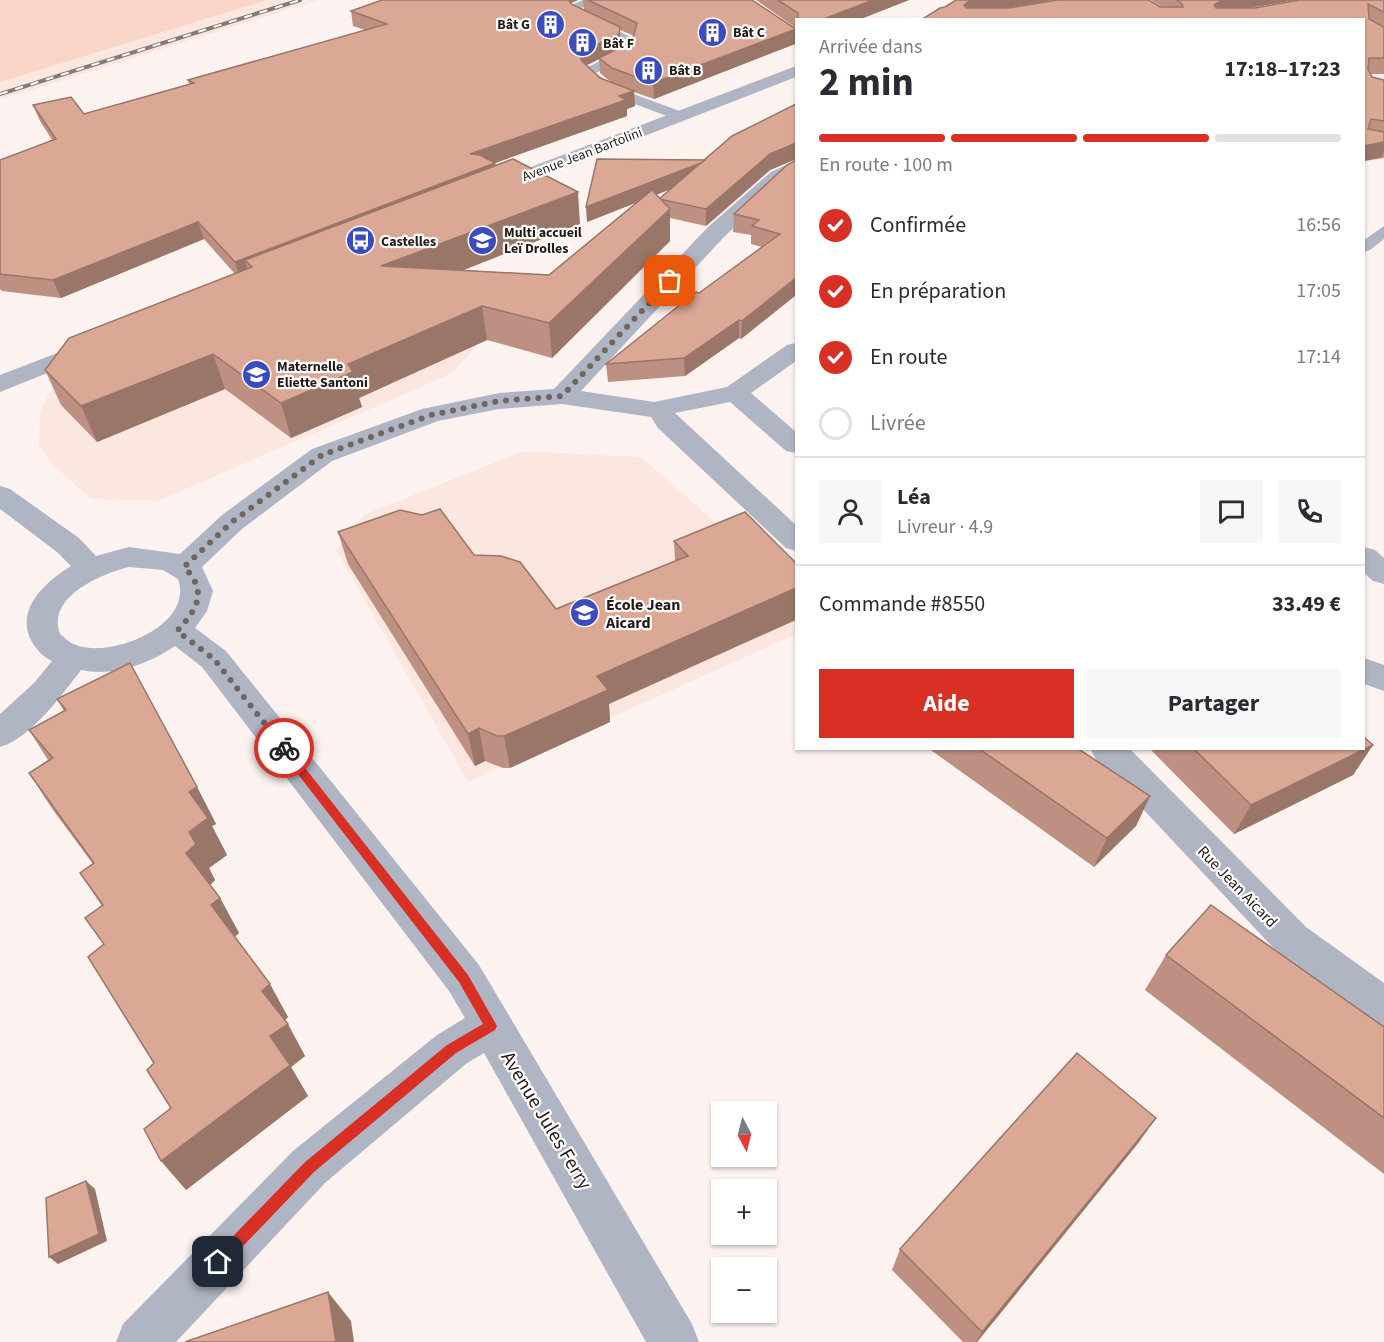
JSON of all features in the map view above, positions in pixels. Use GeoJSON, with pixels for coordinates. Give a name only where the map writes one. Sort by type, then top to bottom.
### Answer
{"type":"FeatureCollection","features":[{"type":"Feature","properties":{"kind":"street"},"geometry":{"type":"LineString","coordinates":[[742,0],[795,36]]}},
{"type":"Feature","properties":{"kind":"street","name":"Avenue Jean Bartolini"},"geometry":{"type":"LineString","coordinates":[[477,195],[795,71]]}},
{"type":"Feature","properties":{"kind":"street"},"geometry":{"type":"LineString","coordinates":[[562,396],[716,232],[778,176],[795,167]]}},
{"type":"Feature","properties":{"kind":"street"},"geometry":{"type":"LineString","coordinates":[[0,384],[110,339]]}},
{"type":"Feature","properties":{"kind":"street"},"geometry":{"type":"LineString","coordinates":[[735,393],[795,351]]}},
{"type":"Feature","properties":{"kind":"street"},"geometry":{"type":"LineString","coordinates":[[184,567],[232,522],[322,455],[431,415],[499,401],[562,396],[654,410],[795,378]]}},
{"type":"Feature","properties":{"kind":"street"},"geometry":{"type":"LineString","coordinates":[[735,393],[795,444]]}},
{"type":"Feature","properties":{"kind":"street"},"geometry":{"type":"LineString","coordinates":[[660,409],[667,422],[795,540]]}},
{"type":"Feature","properties":{"kind":"street"},"geometry":{"type":"LineString","coordinates":[[0,495],[68,545],[90,568]]}},
{"type":"Feature","properties":{"kind":"street"},"geometry":{"type":"LineString","coordinates":[[140,557],[171,560],[184,567],[195,578],[199,589],[197,603],[190,617],[177,631],[160,643],[116,659],[93,661],[73,658],[56,651],[45,641],[40,628],[42,613],[51,598],[66,583],[90,568],[107,562],[140,557]]}},
{"type":"Feature","properties":{"kind":"street","name":"Avenue Jules Ferry"},"geometry":{"type":"LineString","coordinates":[[177,631],[214,659],[464,978],[675,1342]]}},
{"type":"Feature","properties":{"kind":"street"},"geometry":{"type":"LineString","coordinates":[[0,734],[46,692],[73,658]]}},
{"type":"Feature","properties":{"kind":"street"},"geometry":{"type":"LineString","coordinates":[[1365,670],[1384,679]]}},
{"type":"Feature","properties":{"kind":"street","name":"Rue Jean Aicard"},"geometry":{"type":"LineString","coordinates":[[1109,750],[1292,940],[1384,1007]]}},
{"type":"Feature","properties":{"kind":"street"},"geometry":{"type":"LineString","coordinates":[[141,1342],[309,1167],[452,1049],[491,1026]]}},
{"type":"Feature","properties":{"kind":"lane"},"geometry":{"type":"LineString","coordinates":[[595,0],[574,6],[578,16],[629,39],[628,52],[588,72],[607,89],[680,116]]}},
{"type":"Feature","properties":{"kind":"lane"},"geometry":{"type":"LineString","coordinates":[[1365,246],[1384,231]]}},
{"type":"Feature","properties":{"kind":"shaded area"},"geometry":{"type":"Polygon","coordinates":[[[0,0],[267,0],[0,82],[0,0]]]}},
{"type":"Feature","properties":{"kind":"shaded area"},"geometry":{"type":"Polygon","coordinates":[[[267,0],[318,0],[0,100],[0,82],[267,0]]]}},
{"type":"Feature","properties":{"kind":"shaded area","name":"Maternelle Eliette Santoni"},"geometry":{"type":"Polygon","coordinates":[[[490,329],[453,373],[158,501],[91,499],[51,463],[39,446],[40,412],[58,376],[490,329]]]}},
{"type":"Feature","properties":{"kind":"shaded area","name":"École Jean Aicard"},"geometry":{"type":"Polygon","coordinates":[[[523,451],[641,457],[795,592],[795,634],[468,782],[336,550],[364,515],[523,451]]]}},
{"type":"Feature","properties":{"kind":"building"},"geometry":{"type":"Polygon","coordinates":[[[382,0],[569,0],[571,4],[620,27],[619,34],[582,52],[581,60],[600,78],[634,91],[619,96],[626,100],[470,154],[480,155],[495,163],[235,262],[198,222],[53,280],[0,274],[0,160],[56,139],[33,105],[71,97],[84,114],[194,83],[188,80],[387,24],[351,11],[382,0]]]}},
{"type":"Feature","properties":{"kind":"building"},"geometry":{"type":"Polygon","coordinates":[[[588,0],[752,0],[795,29],[653,83],[612,68],[599,58],[632,42],[637,23],[588,0]]]}},
{"type":"Feature","properties":{"kind":"building"},"geometry":{"type":"Polygon","coordinates":[[[778,0],[873,0],[826,18],[798,18],[798,13],[778,0]]]}},
{"type":"Feature","properties":{"kind":"building"},"geometry":{"type":"Polygon","coordinates":[[[956,0],[971,0],[964,5],[966,8],[1009,8],[1058,0],[1149,0],[1160,7],[1183,7],[1177,0],[1222,0],[1214,5],[1216,8],[1255,8],[1299,0],[1384,0],[1384,12],[1368,4],[1369,19],[1384,27],[1384,58],[1369,58],[1368,69],[1372,77],[1384,80],[1384,121],[1371,119],[1368,129],[1384,132],[1384,142],[1365,146],[1365,18],[924,18],[956,0]]]}},
{"type":"Feature","properties":{"kind":"building"},"geometry":{"type":"Polygon","coordinates":[[[795,104],[795,143],[770,154],[706,209],[659,199],[732,136],[795,104]]]}},
{"type":"Feature","properties":{"kind":"building"},"geometry":{"type":"Polygon","coordinates":[[[513,159],[578,192],[381,266],[549,275],[652,190],[670,209],[549,323],[482,306],[348,364],[353,372],[281,403],[213,354],[81,406],[45,370],[69,338],[252,267],[245,260],[513,159]]]}},
{"type":"Feature","properties":{"kind":"building"},"geometry":{"type":"Polygon","coordinates":[[[597,159],[705,160],[586,207],[597,159]]]}},
{"type":"Feature","properties":{"kind":"building"},"geometry":{"type":"Polygon","coordinates":[[[795,161],[795,279],[742,321],[739,320],[684,358],[606,364],[696,292],[699,293],[780,234],[752,226],[759,220],[734,214],[787,165],[795,161]]]}},
{"type":"Feature","properties":{"kind":"building"},"geometry":{"type":"Polygon","coordinates":[[[440,509],[474,555],[501,556],[520,562],[556,609],[688,556],[674,541],[745,512],[795,562],[795,588],[597,676],[608,690],[504,736],[497,736],[479,728],[468,734],[338,532],[400,510],[422,515],[440,509]]]}},
{"type":"Feature","properties":{"kind":"building"},"geometry":{"type":"Polygon","coordinates":[[[130,663],[197,787],[189,792],[208,818],[189,832],[196,844],[186,853],[220,898],[211,905],[270,984],[262,991],[288,1024],[270,1036],[290,1065],[161,1161],[144,1129],[171,1108],[147,1070],[154,1063],[88,957],[104,944],[85,918],[103,905],[80,873],[94,863],[29,773],[53,758],[29,730],[66,710],[57,699],[130,663]]]}},
{"type":"Feature","properties":{"kind":"building"},"geometry":{"type":"Polygon","coordinates":[[[1365,738],[1373,745],[1365,749],[1365,738]]]}},
{"type":"Feature","properties":{"kind":"building"},"geometry":{"type":"Polygon","coordinates":[[[981,750],[1080,750],[1150,796],[1107,838],[981,750]]]}},
{"type":"Feature","properties":{"kind":"building"},"geometry":{"type":"Polygon","coordinates":[[[1195,750],[1363,750],[1251,805],[1195,750]]]}},
{"type":"Feature","properties":{"kind":"building"},"geometry":{"type":"Polygon","coordinates":[[[1211,905],[1384,1027],[1384,1118],[1166,955],[1211,905]]]}},
{"type":"Feature","properties":{"kind":"building"},"geometry":{"type":"Polygon","coordinates":[[[1077,1053],[1156,1118],[982,1332],[900,1249],[1077,1053]]]}},
{"type":"Feature","properties":{"kind":"building"},"geometry":{"type":"Polygon","coordinates":[[[86,1181],[99,1234],[49,1257],[46,1198],[86,1181]]]}},
{"type":"Feature","properties":{"kind":"building"},"geometry":{"type":"Polygon","coordinates":[[[328,1292],[336,1342],[185,1342],[328,1292]]]}},
{"type":"Feature","properties":{"kind":"railway"},"geometry":{"type":"LineString","coordinates":[[0,94],[300,0]]}},
{"type":"Feature","properties":{"kind":"way so far"},"geometry":{"type":"LineString","coordinates":[[284,748],[214,659],[177,631],[190,617],[197,603],[199,589],[195,578],[184,567],[232,522],[322,455],[431,415],[499,401],[562,396],[670,281]]}},
{"type":"Feature","properties":{"kind":"place","name":"Bât G"},"geometry":{"type":"Point","coordinates":[551,24]}},
{"type":"Feature","properties":{"kind":"place","name":"Bât C"},"geometry":{"type":"Point","coordinates":[712,32]}},
{"type":"Feature","properties":{"kind":"place","name":"Bât F"},"geometry":{"type":"Point","coordinates":[582,43]}},
{"type":"Feature","properties":{"kind":"place","name":"Bât B"},"geometry":{"type":"Point","coordinates":[648,70]}},
{"type":"Feature","properties":{"kind":"place","name":"Multi accueil Leï Drolles"},"geometry":{"type":"Point","coordinates":[483,240]}},
{"type":"Feature","properties":{"kind":"place","name":"Castelles"},"geometry":{"type":"Point","coordinates":[360,241]}},
{"type":"Feature","properties":{"kind":"place","name":"Maternelle Eliette Santoni"},"geometry":{"type":"Point","coordinates":[256,374]}},
{"type":"Feature","properties":{"kind":"place","name":"École Jean Aicard"},"geometry":{"type":"Point","coordinates":[585,613]}},
{"type":"Feature","properties":{"kind":"route"},"geometry":{"type":"LineString","coordinates":[[218,1262],[309,1167],[452,1049],[491,1026],[464,978],[284,748]]}}]}
